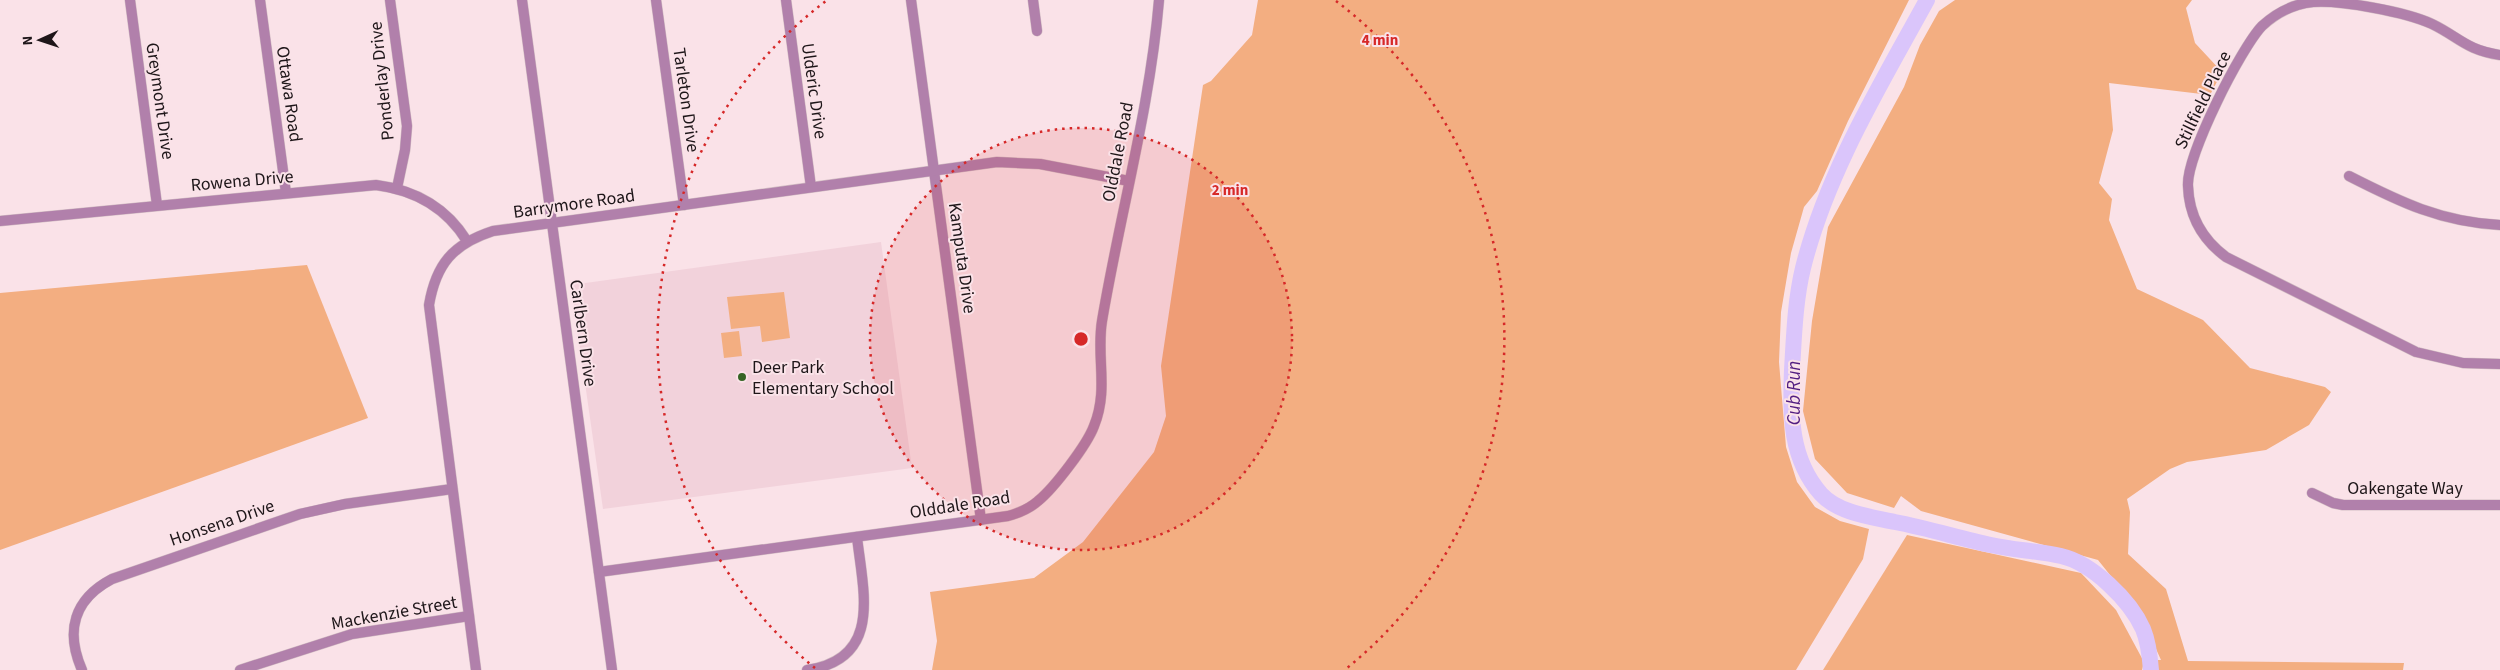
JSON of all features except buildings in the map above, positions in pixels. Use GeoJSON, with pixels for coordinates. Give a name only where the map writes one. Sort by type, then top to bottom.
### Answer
{"type":"FeatureCollection","features":[{"type":"Feature","properties":{"kind":"street","name":"Greymont Drive"},"geometry":{"type":"LineString","coordinates":[[130,0],[157,205]]}},
{"type":"Feature","properties":{"kind":"street","name":"Ottawa Road"},"geometry":{"type":"LineString","coordinates":[[260,0],[286,193]]}},
{"type":"Feature","properties":{"kind":"street","name":"Ponderlay Drive"},"geometry":{"type":"LineString","coordinates":[[390,0],[407,126],[405,150],[397,188]]}},
{"type":"Feature","properties":{"kind":"street","name":"Carlbern Drive"},"geometry":{"type":"LineString","coordinates":[[522,0],[612,670]]}},
{"type":"Feature","properties":{"kind":"street","name":"Tarleton Drive"},"geometry":{"type":"LineString","coordinates":[[656,0],[684,205]]}},
{"type":"Feature","properties":{"kind":"street","name":"Ulderic Drive"},"geometry":{"type":"LineString","coordinates":[[786,0],[811,187]]}},
{"type":"Feature","properties":{"kind":"street","name":"Kamputa Drive"},"geometry":{"type":"LineString","coordinates":[[911,0],[981,520]]}},
{"type":"Feature","properties":{"kind":"street"},"geometry":{"type":"LineString","coordinates":[[1033,0],[1037,31]]}},
{"type":"Feature","properties":{"kind":"street","name":"Olddale Road"},"geometry":{"type":"LineString","coordinates":[[599,572],[981,520],[1015,514],[1038,502],[1082,448],[1094,427],[1103,390],[1102,323],[1143,109],[1159,0]]}},
{"type":"Feature","properties":{"kind":"street","name":"Stillfield Place"},"geometry":{"type":"LineString","coordinates":[[2500,54],[2471,48],[2433,25],[2404,14],[2331,2],[2314,2],[2293,7],[2264,24],[2250,42],[2194,151],[2188,182],[2189,202],[2194,219],[2206,239],[2226,257],[2416,352],[2463,363],[2500,364]]}},
{"type":"Feature","properties":{"kind":"street","name":"Barrymore Road"},"geometry":{"type":"LineString","coordinates":[[476,670],[429,305],[432,287],[440,269],[451,254],[466,241],[494,231],[998,162],[1023,162],[1129,182]]}},
{"type":"Feature","properties":{"kind":"street"},"geometry":{"type":"LineString","coordinates":[[2349,176],[2419,210],[2462,221],[2500,225]]}},
{"type":"Feature","properties":{"kind":"street","name":"Rowena Drive"},"geometry":{"type":"LineString","coordinates":[[0,221],[369,186],[397,188],[423,198],[444,212],[453,221],[466,241]]}},
{"type":"Feature","properties":{"kind":"street","name":"Honsena Drive"},"geometry":{"type":"LineString","coordinates":[[82,670],[74,648],[75,621],[81,606],[89,595],[112,579],[300,514],[345,504],[452,489]]}},
{"type":"Feature","properties":{"kind":"street","name":"Oakengate Way"},"geometry":{"type":"LineString","coordinates":[[2312,492],[2333,503],[2344,505],[2500,505]]}},
{"type":"Feature","properties":{"kind":"street"},"geometry":{"type":"LineString","coordinates":[[807,670],[824,666],[838,659],[856,641],[864,624],[866,610],[857,537]]}},
{"type":"Feature","properties":{"kind":"street","name":"Mackenzie Street"},"geometry":{"type":"LineString","coordinates":[[240,670],[352,634],[469,616]]}},
{"type":"Feature","properties":{"kind":"shaded area"},"geometry":{"type":"Polygon","coordinates":[[[1258,0],[1909,0],[1848,121],[1817,191],[1804,207],[1791,253],[1781,312],[1779,362],[1786,447],[1797,482],[1815,507],[1840,521],[1869,529],[1863,559],[1796,670],[932,670],[937,641],[930,592],[1034,578],[1083,542],[1154,452],[1166,416],[1161,366],[1203,85],[1211,81],[1252,35],[1258,0]]]}},
{"type":"Feature","properties":{"kind":"shaded area"},"geometry":{"type":"Polygon","coordinates":[[[1955,0],[2192,0],[2186,8],[2195,43],[2222,72],[2210,95],[2109,83],[2113,130],[2099,183],[2112,199],[2109,220],[2137,289],[2203,320],[2250,368],[2325,387],[2331,392],[2309,425],[2266,450],[2187,462],[2170,469],[2127,499],[2130,512],[2128,554],[2166,589],[2188,661],[2404,663],[2403,670],[2156,670],[2153,660],[2161,660],[2139,611],[2098,560],[1921,511],[1901,496],[1894,508],[1847,493],[1815,459],[1803,411],[1812,321],[1828,227],[1904,87],[1920,45],[1939,11],[1955,0]]]}},
{"type":"Feature","properties":{"kind":"shaded area","name":"Deer Park Elementary School"},"geometry":{"type":"Polygon","coordinates":[[[881,242],[912,468],[603,509],[571,285],[881,242]]]}},
{"type":"Feature","properties":{"kind":"shaded area"},"geometry":{"type":"Polygon","coordinates":[[[307,265],[368,418],[0,550],[0,293],[307,265]]]}},
{"type":"Feature","properties":{"kind":"shaded area"},"geometry":{"type":"Polygon","coordinates":[[[784,292],[790,338],[762,342],[760,326],[731,329],[727,297],[784,292]]]}},
{"type":"Feature","properties":{"kind":"shaded area"},"geometry":{"type":"Polygon","coordinates":[[[739,331],[742,356],[724,358],[721,333],[739,331]]]}},
{"type":"Feature","properties":{"kind":"shaded area"},"geometry":{"type":"Polygon","coordinates":[[[1907,535],[2081,573],[2116,610],[2144,662],[2142,670],[1823,670],[1907,535]]]}},
{"type":"Feature","properties":{"kind":"waterway","name":"Cub Run"},"geometry":{"type":"LineString","coordinates":[[1927,0],[1873,97],[1840,164],[1813,232],[1803,268],[1795,319],[1791,387],[1794,435],[1803,466],[1821,494],[1836,506],[1846,510],[1991,545],[2061,556],[2085,566],[2109,584],[2137,618],[2146,639],[2151,670]]}},
{"type":"Feature","properties":{"kind":"place","name":"Deer Park Elementary School"},"geometry":{"type":"Point","coordinates":[742,377]}}]}
